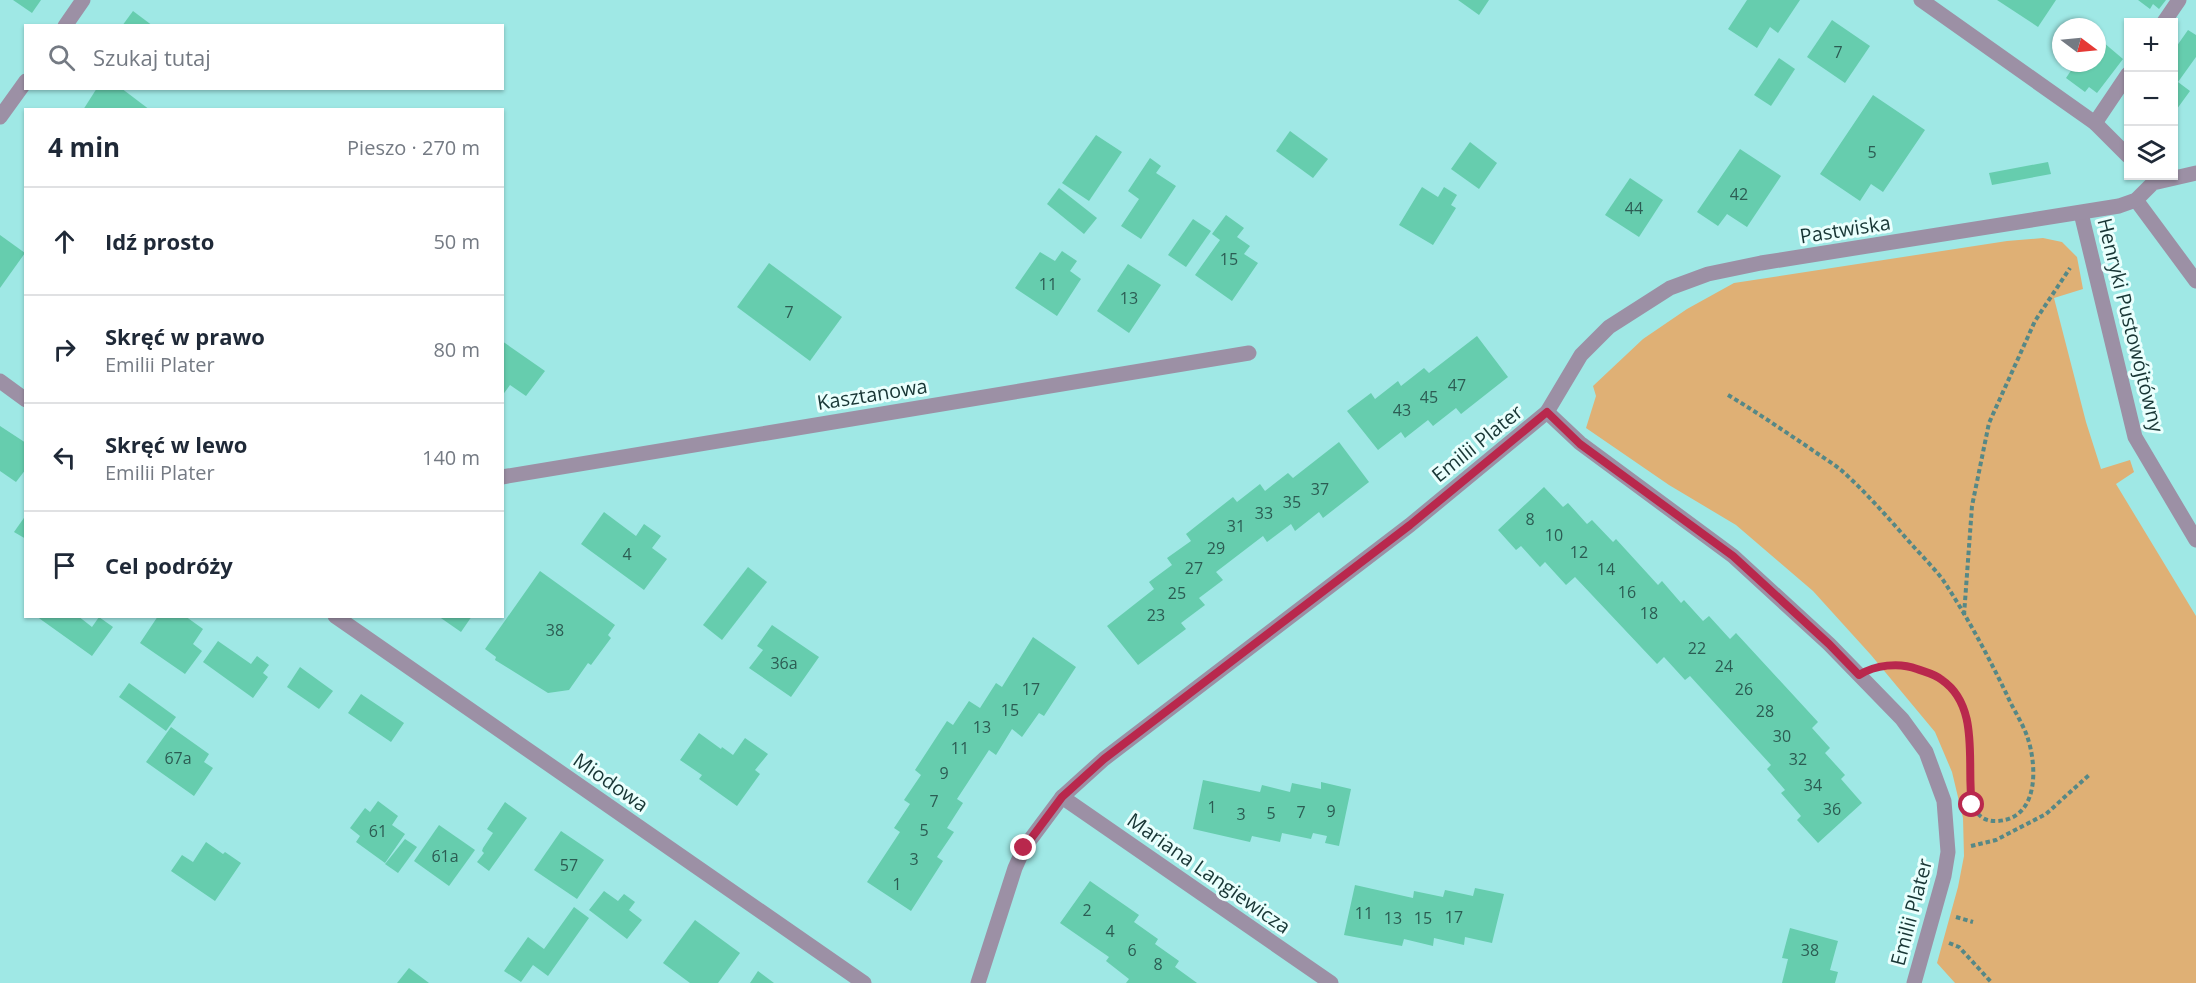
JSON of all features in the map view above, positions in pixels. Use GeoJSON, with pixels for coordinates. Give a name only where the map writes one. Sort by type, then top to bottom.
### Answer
{"type":"FeatureCollection","features":[{"type":"Feature","properties":{"kind":"street"},"geometry":{"type":"LineString","coordinates":[[66,24],[83,0]]}},
{"type":"Feature","properties":{"kind":"street"},"geometry":{"type":"LineString","coordinates":[[1921,0],[2095,123],[2124,152]]}},
{"type":"Feature","properties":{"kind":"street"},"geometry":{"type":"LineString","coordinates":[[2167,18],[2179,0]]}},
{"type":"Feature","properties":{"kind":"street"},"geometry":{"type":"LineString","coordinates":[[2095,123],[2124,80]]}},
{"type":"Feature","properties":{"kind":"street"},"geometry":{"type":"LineString","coordinates":[[0,117],[24,84]]}},
{"type":"Feature","properties":{"kind":"street","name":"Pastwiska"},"geometry":{"type":"LineString","coordinates":[[2178,176],[2196,174]]}},
{"type":"Feature","properties":{"kind":"street","name":"Pastwiska"},"geometry":{"type":"LineString","coordinates":[[1547,412],[1581,355],[1609,327],[1670,288],[1708,273],[2119,206],[2136,200],[2149,180]]}},
{"type":"Feature","properties":{"kind":"street"},"geometry":{"type":"LineString","coordinates":[[2136,200],[2196,281]]}},
{"type":"Feature","properties":{"kind":"street","name":"Henryki Pustowójtówny"},"geometry":{"type":"LineString","coordinates":[[2081,213],[2135,437],[2196,540]]}},
{"type":"Feature","properties":{"kind":"street","name":"Kasztanowa"},"geometry":{"type":"LineString","coordinates":[[504,477],[1249,353]]}},
{"type":"Feature","properties":{"kind":"street"},"geometry":{"type":"LineString","coordinates":[[0,381],[24,399]]}},
{"type":"Feature","properties":{"kind":"street","name":"Emilii Plater"},"geometry":{"type":"LineString","coordinates":[[978,983],[1015,868],[1024,848],[1062,797],[1104,759],[1410,525],[1547,412],[1580,444],[1733,556],[1829,644],[1902,719],[1926,752],[1944,801],[1948,852],[1944,876],[1914,983]]}},
{"type":"Feature","properties":{"kind":"street","name":"Miodowa"},"geometry":{"type":"LineString","coordinates":[[338,618],[864,983]]}},
{"type":"Feature","properties":{"kind":"street","name":"Mariana Langiewicza"},"geometry":{"type":"LineString","coordinates":[[1062,797],[1331,983]]}},
{"type":"Feature","properties":{"kind":"path"},"geometry":{"type":"LineString","coordinates":[[1964,616],[1972,506],[1989,423],[2038,315],[2072,265],[2093,258]]}},
{"type":"Feature","properties":{"kind":"path"},"geometry":{"type":"LineString","coordinates":[[1728,395],[1840,469],[1890,519],[1942,579],[2000,681],[2027,737],[2034,779],[2031,796],[2024,809],[2009,819],[1996,821],[1983,818],[1972,805],[1966,714],[1958,696],[1942,680],[1909,666],[1885,666],[1867,670],[1859,675]]}},
{"type":"Feature","properties":{"kind":"path"},"geometry":{"type":"LineString","coordinates":[[1948,852],[1996,840],[2046,814],[2089,775]]}},
{"type":"Feature","properties":{"kind":"path"},"geometry":{"type":"LineString","coordinates":[[1928,936],[1959,947],[1992,983]]}},
{"type":"Feature","properties":{"kind":"shaded area"},"geometry":{"type":"Polygon","coordinates":[[[2043,238],[2062,242],[2077,257],[2083,289],[2054,298],[2086,422],[2101,469],[2130,460],[2134,472],[2116,484],[2196,616],[2196,983],[1955,983],[1937,963],[1964,856],[1963,818],[1952,772],[1935,732],[1871,655],[1813,591],[1736,525],[1669,485],[1586,428],[1596,396],[1593,386],[1643,339],[1687,309],[1734,283],[2007,241],[2043,238]]]}},
{"type":"Feature","properties":{"kind":"building"},"geometry":{"type":"Polygon","coordinates":[[[13,0],[41,0],[32,13],[13,0]]]}},
{"type":"Feature","properties":{"kind":"building"},"geometry":{"type":"Polygon","coordinates":[[[1458,0],[1489,0],[1479,15],[1458,0]]]}},
{"type":"Feature","properties":{"kind":"building"},"geometry":{"type":"Polygon","coordinates":[[[1747,0],[1800,0],[1778,33],[1770,27],[1757,48],[1728,29],[1747,0]]]}},
{"type":"Feature","properties":{"kind":"building"},"geometry":{"type":"Polygon","coordinates":[[[1997,0],[2056,0],[2038,27],[1997,0]]]}},
{"type":"Feature","properties":{"kind":"building"},"geometry":{"type":"Polygon","coordinates":[[[2138,0],[2166,0],[2159,9],[2153,4],[2150,9],[2138,0]]]}},
{"type":"Feature","properties":{"kind":"building"},"geometry":{"type":"Polygon","coordinates":[[[133,11],[150,24],[123,24],[133,11]]]}},
{"type":"Feature","properties":{"kind":"building"},"geometry":{"type":"Polygon","coordinates":[[[1832,20],[1870,46],[1845,83],[1807,57],[1832,20]]]}},
{"type":"Feature","properties":{"kind":"building"},"geometry":{"type":"Polygon","coordinates":[[[2188,30],[2196,35],[2196,57],[2178,82],[2178,72],[2178,44],[2188,30]]]}},
{"type":"Feature","properties":{"kind":"building"},"geometry":{"type":"Polygon","coordinates":[[[2106,45],[2123,59],[2097,93],[2089,87],[2085,92],[2066,78],[2070,72],[2106,72],[2106,45]]]}},
{"type":"Feature","properties":{"kind":"building"},"geometry":{"type":"Polygon","coordinates":[[[1779,58],[1795,69],[1771,106],[1754,95],[1779,58]]]}},
{"type":"Feature","properties":{"kind":"building"},"geometry":{"type":"Polygon","coordinates":[[[2178,82],[2190,91],[2178,108],[2178,82]]]}},
{"type":"Feature","properties":{"kind":"building"},"geometry":{"type":"Polygon","coordinates":[[[96,90],[124,90],[147,108],[84,108],[96,90]]]}},
{"type":"Feature","properties":{"kind":"building"},"geometry":{"type":"Polygon","coordinates":[[[1873,95],[1925,130],[1883,192],[1871,184],[1860,201],[1820,174],[1873,95]]]}},
{"type":"Feature","properties":{"kind":"building"},"geometry":{"type":"Polygon","coordinates":[[[1290,131],[1328,159],[1313,178],[1276,151],[1290,131]]]}},
{"type":"Feature","properties":{"kind":"building"},"geometry":{"type":"Polygon","coordinates":[[[1096,135],[1122,152],[1089,201],[1062,183],[1096,135]]]}},
{"type":"Feature","properties":{"kind":"building"},"geometry":{"type":"Polygon","coordinates":[[[1470,142],[1497,163],[1479,189],[1451,169],[1470,142]]]}},
{"type":"Feature","properties":{"kind":"building"},"geometry":{"type":"Polygon","coordinates":[[[1740,149],[1781,176],[1747,227],[1727,214],[1718,226],[1697,212],[1740,149]]]}},
{"type":"Feature","properties":{"kind":"building"},"geometry":{"type":"Polygon","coordinates":[[[1150,158],[1161,166],[1156,173],[1176,186],[1141,239],[1121,226],[1139,199],[1128,191],[1150,158]]]}},
{"type":"Feature","properties":{"kind":"building"},"geometry":{"type":"Polygon","coordinates":[[[2048,162],[2051,174],[1992,185],[1989,173],[2048,162]]]}},
{"type":"Feature","properties":{"kind":"building"},"geometry":{"type":"Polygon","coordinates":[[[1630,178],[1663,200],[1639,237],[1605,215],[1630,178]]]}},
{"type":"Feature","properties":{"kind":"building"},"geometry":{"type":"Polygon","coordinates":[[[1422,187],[1438,197],[1444,187],[1457,195],[1451,205],[1456,208],[1433,245],[1399,225],[1422,187]]]}},
{"type":"Feature","properties":{"kind":"building"},"geometry":{"type":"Polygon","coordinates":[[[1059,188],[1097,218],[1084,234],[1047,204],[1059,188]]]}},
{"type":"Feature","properties":{"kind":"building"},"geometry":{"type":"Polygon","coordinates":[[[1226,215],[1244,228],[1237,237],[1250,246],[1244,254],[1258,263],[1232,301],[1195,275],[1220,240],[1212,234],[1226,215]]]}},
{"type":"Feature","properties":{"kind":"building"},"geometry":{"type":"Polygon","coordinates":[[[1193,219],[1211,231],[1186,267],[1168,255],[1193,219]]]}},
{"type":"Feature","properties":{"kind":"building"},"geometry":{"type":"Polygon","coordinates":[[[0,235],[24,254],[0,288],[0,235]]]}},
{"type":"Feature","properties":{"kind":"building"},"geometry":{"type":"Polygon","coordinates":[[[1062,251],[1077,261],[1070,271],[1081,279],[1057,316],[1015,288],[1040,252],[1055,261],[1062,251]]]}},
{"type":"Feature","properties":{"kind":"building"},"geometry":{"type":"Polygon","coordinates":[[[769,263],[842,317],[810,361],[737,307],[769,263]]]}},
{"type":"Feature","properties":{"kind":"building"},"geometry":{"type":"Polygon","coordinates":[[[1128,264],[1161,285],[1129,333],[1097,311],[1128,264]]]}},
{"type":"Feature","properties":{"kind":"building"},"geometry":{"type":"Polygon","coordinates":[[[1477,336],[1508,377],[1461,414],[1456,408],[1433,426],[1428,420],[1405,438],[1401,432],[1378,450],[1347,411],[1371,393],[1375,399],[1398,381],[1401,386],[1424,368],[1429,373],[1477,336]]]}},
{"type":"Feature","properties":{"kind":"building"},"geometry":{"type":"Polygon","coordinates":[[[504,342],[545,371],[526,396],[510,385],[504,393],[504,342]]]}},
{"type":"Feature","properties":{"kind":"building"},"geometry":{"type":"Polygon","coordinates":[[[0,426],[24,442],[24,472],[16,482],[0,471],[0,426]]]}},
{"type":"Feature","properties":{"kind":"building"},"geometry":{"type":"Polygon","coordinates":[[[1339,442],[1369,482],[1323,518],[1319,512],[1295,531],[1291,524],[1267,542],[1263,536],[1216,572],[1223,580],[1199,598],[1205,605],[1181,623],[1186,629],[1138,665],[1107,626],[1154,589],[1149,582],[1172,565],[1167,558],[1191,541],[1186,534],[1233,497],[1237,502],[1260,484],[1265,491],[1288,473],[1293,478],[1339,442]]]}},
{"type":"Feature","properties":{"kind":"building"},"geometry":{"type":"Polygon","coordinates":[[[1544,487],[1563,507],[1568,503],[1587,524],[1592,520],[1613,542],[1616,539],[1658,585],[1662,581],[1681,603],[1684,600],[1703,621],[1709,616],[1730,639],[1736,633],[1818,722],[1812,728],[1830,748],[1825,753],[1845,775],[1841,779],[1862,803],[1818,843],[1797,820],[1801,816],[1781,793],[1785,790],[1767,769],[1771,765],[1690,676],[1685,680],[1664,657],[1657,664],[1575,577],[1566,585],[1545,562],[1540,567],[1521,546],[1516,550],[1498,530],[1544,487]]]}},
{"type":"Feature","properties":{"kind":"building"},"geometry":{"type":"Polygon","coordinates":[[[604,512],[636,536],[644,524],[661,536],[652,548],[667,559],[644,590],[581,544],[604,512]]]}},
{"type":"Feature","properties":{"kind":"building"},"geometry":{"type":"Polygon","coordinates":[[[24,518],[24,538],[14,532],[24,518]]]}},
{"type":"Feature","properties":{"kind":"building"},"geometry":{"type":"Polygon","coordinates":[[[748,567],[767,582],[722,640],[703,625],[748,567]]]}},
{"type":"Feature","properties":{"kind":"building"},"geometry":{"type":"Polygon","coordinates":[[[540,571],[615,625],[608,635],[611,638],[591,665],[588,663],[569,690],[548,693],[495,660],[496,657],[485,649],[540,571]]]}},
{"type":"Feature","properties":{"kind":"building"},"geometry":{"type":"Polygon","coordinates":[[[39,618],[81,618],[92,627],[100,618],[113,627],[92,656],[39,618]]]}},
{"type":"Feature","properties":{"kind":"building"},"geometry":{"type":"Polygon","coordinates":[[[157,618],[188,618],[203,629],[193,644],[202,651],[185,674],[140,643],[157,618]]]}},
{"type":"Feature","properties":{"kind":"building"},"geometry":{"type":"Polygon","coordinates":[[[441,618],[471,618],[461,632],[441,618]]]}},
{"type":"Feature","properties":{"kind":"building"},"geometry":{"type":"Polygon","coordinates":[[[772,625],[819,657],[791,697],[749,668],[763,650],[757,646],[772,625]]]}},
{"type":"Feature","properties":{"kind":"building"},"geometry":{"type":"Polygon","coordinates":[[[1033,637],[1076,667],[1044,716],[1039,713],[1022,737],[1012,729],[996,755],[989,750],[957,799],[963,803],[947,828],[954,832],[937,857],[943,861],[911,911],[867,882],[900,832],[894,828],[910,804],[904,800],[921,775],[915,770],[947,721],[953,725],[969,701],[980,708],[996,683],[1002,687],[1033,637]]]}},
{"type":"Feature","properties":{"kind":"building"},"geometry":{"type":"Polygon","coordinates":[[[218,641],[251,664],[257,656],[269,665],[263,673],[268,677],[253,698],[203,662],[218,641]]]}},
{"type":"Feature","properties":{"kind":"building"},"geometry":{"type":"Polygon","coordinates":[[[300,667],[333,691],[319,709],[287,687],[300,667]]]}},
{"type":"Feature","properties":{"kind":"building"},"geometry":{"type":"Polygon","coordinates":[[[129,683],[176,717],[166,731],[119,697],[129,683]]]}},
{"type":"Feature","properties":{"kind":"building"},"geometry":{"type":"Polygon","coordinates":[[[361,694],[404,723],[391,742],[348,713],[361,694]]]}},
{"type":"Feature","properties":{"kind":"building"},"geometry":{"type":"Polygon","coordinates":[[[171,727],[209,754],[204,762],[213,768],[194,796],[146,762],[171,727]]]}},
{"type":"Feature","properties":{"kind":"building"},"geometry":{"type":"Polygon","coordinates":[[[699,733],[733,755],[745,738],[768,754],[755,770],[760,774],[737,806],[699,779],[702,775],[680,760],[699,733]]]}},
{"type":"Feature","properties":{"kind":"building"},"geometry":{"type":"Polygon","coordinates":[[[1203,780],[1260,792],[1262,785],[1290,792],[1292,783],[1321,789],[1321,782],[1351,789],[1339,846],[1325,843],[1327,836],[1313,833],[1311,839],[1282,833],[1280,842],[1252,836],[1250,842],[1193,829],[1203,780]]]}},
{"type":"Feature","properties":{"kind":"building"},"geometry":{"type":"Polygon","coordinates":[[[378,801],[398,816],[392,825],[405,834],[385,863],[356,842],[360,836],[350,828],[365,808],[370,812],[378,801]]]}},
{"type":"Feature","properties":{"kind":"building"},"geometry":{"type":"Polygon","coordinates":[[[505,802],[527,818],[489,871],[477,862],[493,833],[487,829],[505,802]]]}},
{"type":"Feature","properties":{"kind":"building"},"geometry":{"type":"Polygon","coordinates":[[[439,825],[475,850],[449,886],[414,861],[439,825]]]}},
{"type":"Feature","properties":{"kind":"building"},"geometry":{"type":"Polygon","coordinates":[[[561,831],[604,860],[577,899],[534,870],[561,831]]]}},
{"type":"Feature","properties":{"kind":"building"},"geometry":{"type":"Polygon","coordinates":[[[405,839],[417,847],[398,873],[385,864],[405,839]]]}},
{"type":"Feature","properties":{"kind":"building"},"geometry":{"type":"Polygon","coordinates":[[[206,842],[241,863],[215,901],[171,871],[182,855],[193,862],[206,842]]]}},
{"type":"Feature","properties":{"kind":"building"},"geometry":{"type":"Polygon","coordinates":[[[1090,881],[1139,915],[1134,922],[1158,939],[1155,944],[1179,961],[1175,967],[1197,983],[1126,983],[1129,979],[1106,961],[1109,957],[1060,923],[1090,881]]]}},
{"type":"Feature","properties":{"kind":"building"},"geometry":{"type":"Polygon","coordinates":[[[1355,885],[1413,898],[1414,891],[1443,897],[1445,890],[1473,896],[1475,888],[1504,894],[1492,943],[1465,937],[1464,945],[1434,938],[1433,946],[1404,939],[1402,946],[1344,935],[1355,885]]]}},
{"type":"Feature","properties":{"kind":"building"},"geometry":{"type":"Polygon","coordinates":[[[604,891],[618,901],[624,894],[635,902],[629,910],[642,920],[627,939],[589,910],[604,891]]]}},
{"type":"Feature","properties":{"kind":"building"},"geometry":{"type":"Polygon","coordinates":[[[574,907],[589,918],[548,976],[533,965],[521,982],[504,971],[528,937],[544,949],[574,907]]]}},
{"type":"Feature","properties":{"kind":"building"},"geometry":{"type":"Polygon","coordinates":[[[695,920],[740,953],[718,983],[690,983],[663,963],[695,920]]]}},
{"type":"Feature","properties":{"kind":"building"},"geometry":{"type":"Polygon","coordinates":[[[1790,928],[1838,941],[1830,970],[1838,972],[1835,983],[1782,983],[1788,959],[1782,958],[1790,928]]]}},
{"type":"Feature","properties":{"kind":"building"},"geometry":{"type":"Polygon","coordinates":[[[409,968],[429,983],[397,983],[409,968]]]}},
{"type":"Feature","properties":{"kind":"building"},"geometry":{"type":"Polygon","coordinates":[[[758,971],[774,983],[750,983],[758,971]]]}},
{"type":"Feature","properties":{"kind":"route"},"geometry":{"type":"LineString","coordinates":[[1024,848],[1035,830],[1062,797],[1104,759],[1410,525],[1547,412],[1580,444],[1733,556],[1829,644],[1859,675],[1867,670],[1885,666],[1909,666],[1942,680],[1958,696],[1966,714],[1972,805]]}}]}
